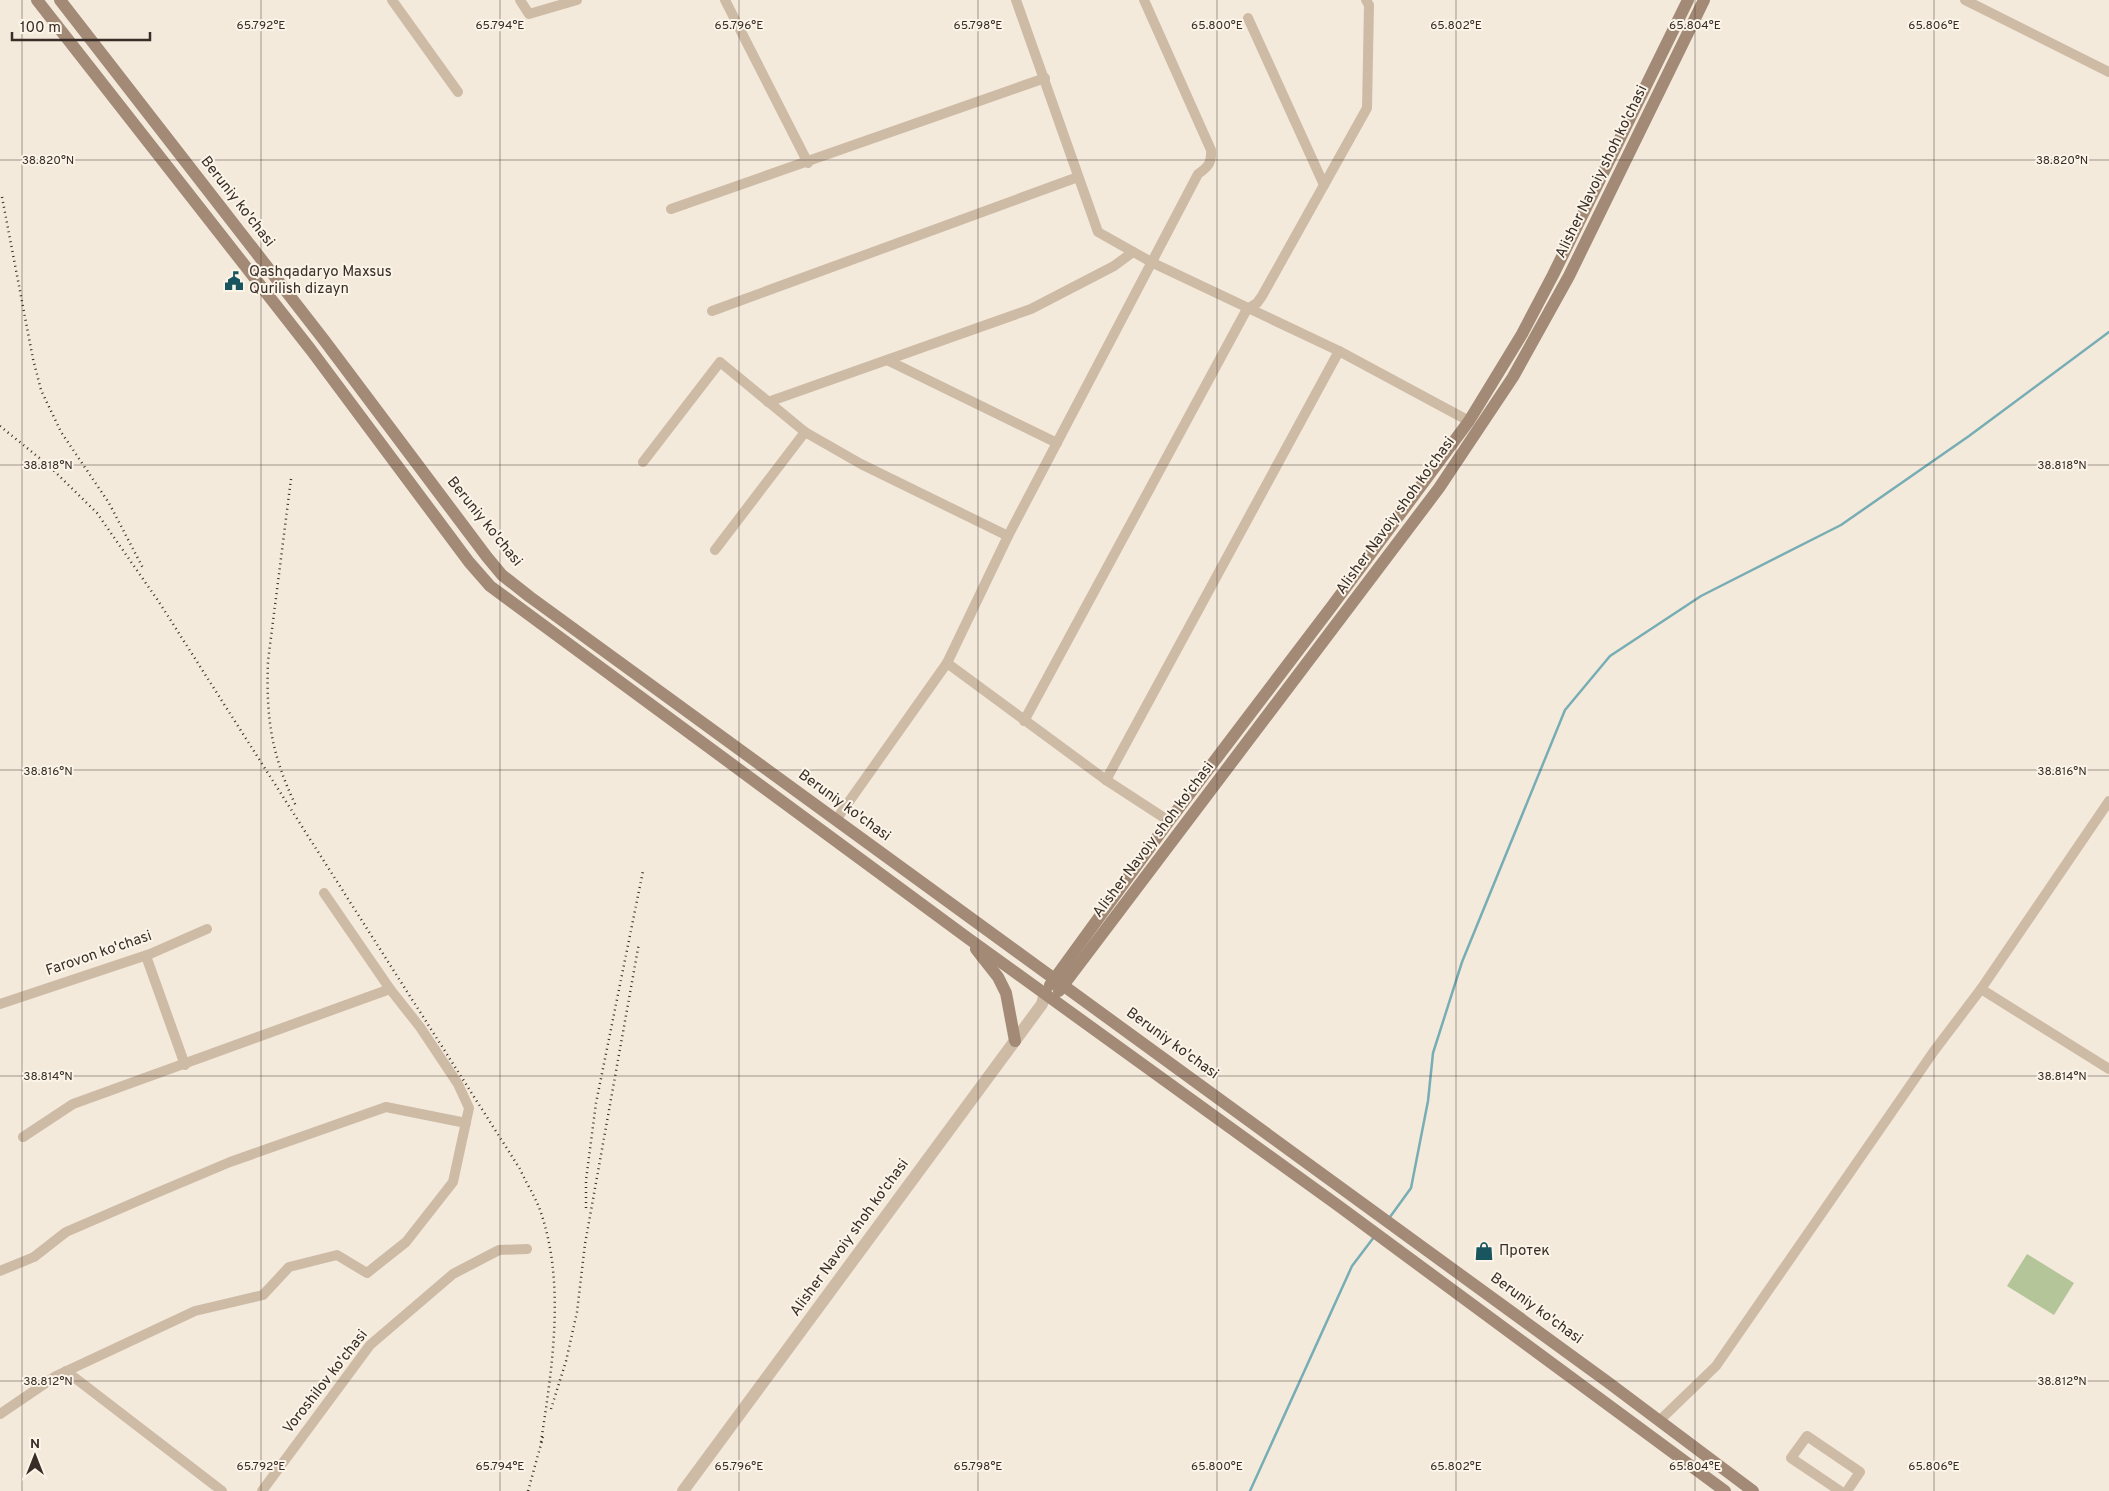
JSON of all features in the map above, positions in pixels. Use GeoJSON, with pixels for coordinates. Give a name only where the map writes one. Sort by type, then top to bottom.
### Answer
{"type":"FeatureCollection","features":[{"type":"Feature","properties":{"kind":"main road"},"geometry":{"type":"LineString","coordinates":[[37,0],[311,350],[469,562],[490,586],[1046,998],[1336,1204],[1725,1491]]}},
{"type":"Feature","properties":{"kind":"main road","name":"Beruniy ko'chasi"},"geometry":{"type":"LineString","coordinates":[[60,0],[324,340],[487,557],[502,574],[538,603],[1346,1190],[1753,1491]]}},
{"type":"Feature","properties":{"kind":"main road","name":"Alisher Navoiy shoh ko'chasi"},"geometry":{"type":"LineString","coordinates":[[1059,982],[1168,821],[1470,421],[1522,334],[1549,284],[1688,0]]}},
{"type":"Feature","properties":{"kind":"main road","name":"Alisher Navoiy shoh ko'chasi"},"geometry":{"type":"LineString","coordinates":[[1046,998],[1439,488],[1513,377],[1569,276],[1704,0]]}},
{"type":"Feature","properties":{"kind":"main road"},"geometry":{"type":"LineString","coordinates":[[311,350],[324,340]]}},
{"type":"Feature","properties":{"kind":"main road"},"geometry":{"type":"LineString","coordinates":[[969,940],[998,977],[1006,993],[1015,1041]]}},
{"type":"Feature","properties":{"kind":"main road"},"geometry":{"type":"LineString","coordinates":[[1486,1315],[1496,1300]]}},
{"type":"Feature","properties":{"kind":"street"},"geometry":{"type":"LineString","coordinates":[[392,0],[458,92]]}},
{"type":"Feature","properties":{"kind":"street"},"geometry":{"type":"LineString","coordinates":[[520,0],[529,14],[578,0]]}},
{"type":"Feature","properties":{"kind":"street"},"geometry":{"type":"LineString","coordinates":[[726,0],[808,163]]}},
{"type":"Feature","properties":{"kind":"street"},"geometry":{"type":"LineString","coordinates":[[1016,0],[1098,232],[1153,263],[1339,350],[1470,421]]}},
{"type":"Feature","properties":{"kind":"street"},"geometry":{"type":"LineString","coordinates":[[836,820],[947,663],[1008,536],[1153,263],[1198,174],[1210,165],[1212,159],[1211,150],[1144,0]]}},
{"type":"Feature","properties":{"kind":"street"},"geometry":{"type":"LineString","coordinates":[[1024,721],[1247,308],[1257,303],[1262,296],[1367,108],[1369,5],[1366,0]]}},
{"type":"Feature","properties":{"kind":"street"},"geometry":{"type":"LineString","coordinates":[[1965,0],[2109,72]]}},
{"type":"Feature","properties":{"kind":"street"},"geometry":{"type":"LineString","coordinates":[[1248,18],[1324,185]]}},
{"type":"Feature","properties":{"kind":"street"},"geometry":{"type":"LineString","coordinates":[[671,210],[1045,78]]}},
{"type":"Feature","properties":{"kind":"street"},"geometry":{"type":"LineString","coordinates":[[712,311],[1078,177]]}},
{"type":"Feature","properties":{"kind":"street"},"geometry":{"type":"LineString","coordinates":[[768,402],[1031,308],[1114,266],[1133,252]]}},
{"type":"Feature","properties":{"kind":"street"},"geometry":{"type":"LineString","coordinates":[[1106,780],[1339,350]]}},
{"type":"Feature","properties":{"kind":"street"},"geometry":{"type":"LineString","coordinates":[[887,360],[1057,443]]}},
{"type":"Feature","properties":{"kind":"street"},"geometry":{"type":"LineString","coordinates":[[643,462],[720,362],[805,432],[861,464],[1008,536]]}},
{"type":"Feature","properties":{"kind":"street"},"geometry":{"type":"LineString","coordinates":[[715,550],[805,432]]}},
{"type":"Feature","properties":{"kind":"street"},"geometry":{"type":"LineString","coordinates":[[947,663],[1106,780],[1168,821]]}},
{"type":"Feature","properties":{"kind":"street"},"geometry":{"type":"LineString","coordinates":[[1659,1421],[1716,1366],[1934,1051],[1981,989],[2109,801]]}},
{"type":"Feature","properties":{"kind":"street"},"geometry":{"type":"LineString","coordinates":[[0,1414],[56,1376],[196,1311],[263,1295],[288,1267],[337,1255],[366,1273],[406,1242],[453,1182],[469,1108],[458,1084],[420,1027],[390,989],[324,893]]}},
{"type":"Feature","properties":{"kind":"street","name":"Farovon ko'chasi"},"geometry":{"type":"LineString","coordinates":[[0,1004],[146,956],[207,929]]}},
{"type":"Feature","properties":{"kind":"street"},"geometry":{"type":"LineString","coordinates":[[146,956],[185,1065]]}},
{"type":"Feature","properties":{"kind":"street"},"geometry":{"type":"LineString","coordinates":[[23,1137],[73,1104],[185,1065],[390,989]]}},
{"type":"Feature","properties":{"kind":"street"},"geometry":{"type":"LineString","coordinates":[[1981,989],[2109,1069]]}},
{"type":"Feature","properties":{"kind":"street","name":"Alisher Navoiy shoh ko'chasi"},"geometry":{"type":"LineString","coordinates":[[683,1491],[1046,998]]}},
{"type":"Feature","properties":{"kind":"street"},"geometry":{"type":"LineString","coordinates":[[0,1271],[34,1257],[66,1232],[154,1194],[230,1162],[386,1107],[466,1123]]}},
{"type":"Feature","properties":{"kind":"street","name":"Voroshilov ko'chasi"},"geometry":{"type":"LineString","coordinates":[[262,1491],[370,1346],[453,1274],[499,1250],[527,1249]]}},
{"type":"Feature","properties":{"kind":"street"},"geometry":{"type":"LineString","coordinates":[[66,1371],[222,1491]]}},
{"type":"Feature","properties":{"kind":"street"},"geometry":{"type":"LineString","coordinates":[[1840,1491],[1791,1458],[1807,1436],[1860,1472],[1847,1491]]}},
{"type":"Feature","properties":{"kind":"green space"},"geometry":{"type":"Polygon","coordinates":[[[2027,1254],[2074,1283],[2054,1315],[2007,1286],[2027,1254]]]}},
{"type":"Feature","properties":{"kind":"waterway"},"geometry":{"type":"LineString","coordinates":[[1390,1217],[1411,1188],[1428,1101],[1433,1053],[1462,962],[1565,710],[1610,656],[1701,596],[1841,525],[1969,436],[2109,332]]}},
{"type":"Feature","properties":{"kind":"waterway"},"geometry":{"type":"LineString","coordinates":[[1250,1491],[1352,1266],[1374,1237]]}},
{"type":"Feature","properties":{"kind":"railway"},"geometry":{"type":"LineString","coordinates":[[2,197],[33,359],[41,390],[61,432],[109,503],[144,570]]}},
{"type":"Feature","properties":{"kind":"railway"},"geometry":{"type":"LineString","coordinates":[[0,426],[48,465],[97,513],[159,602],[520,1169],[540,1210],[548,1238],[553,1267],[555,1296],[554,1326],[549,1385],[541,1442]]}},
{"type":"Feature","properties":{"kind":"railway"},"geometry":{"type":"LineString","coordinates":[[291,479],[268,661],[268,700],[269,718],[276,752],[296,806]]}},
{"type":"Feature","properties":{"kind":"railway"},"geometry":{"type":"LineString","coordinates":[[586,1208],[586,1180],[596,1103],[643,871]]}},
{"type":"Feature","properties":{"kind":"railway"},"geometry":{"type":"LineString","coordinates":[[551,1409],[566,1361],[577,1312],[585,1244],[639,943]]}},
{"type":"Feature","properties":{"kind":"railway"},"geometry":{"type":"LineString","coordinates":[[528,1491],[543,1437]]}},
{"type":"Feature","properties":{"kind":"place","name":"Qashqadaryo Maxsus Qurilish dizayn"},"geometry":{"type":"Point","coordinates":[234,281]}},
{"type":"Feature","properties":{"kind":"place","name":"Протек"},"geometry":{"type":"Point","coordinates":[1484,1251]}}]}
